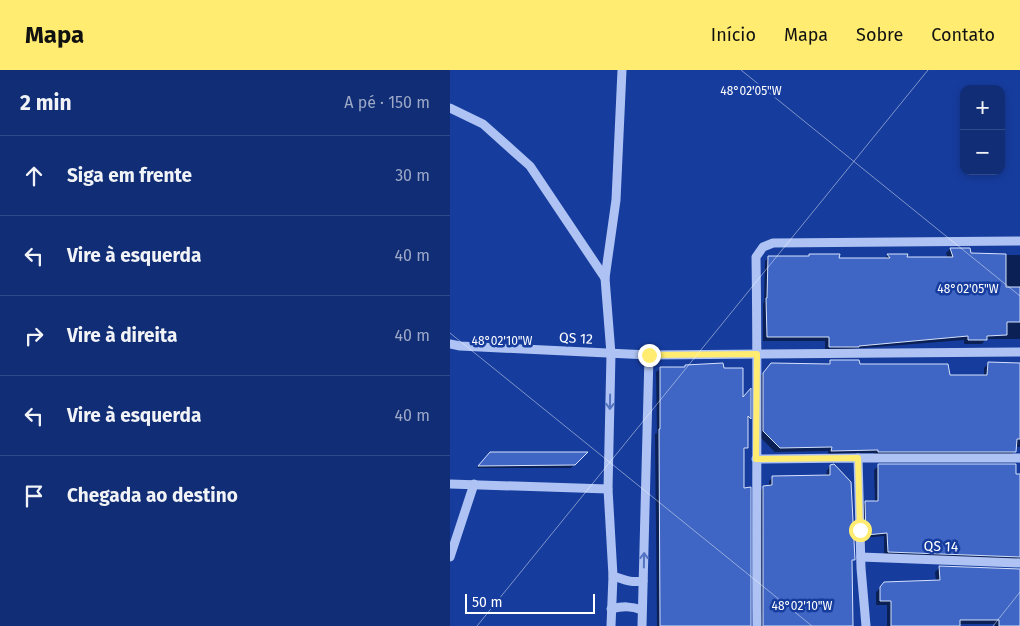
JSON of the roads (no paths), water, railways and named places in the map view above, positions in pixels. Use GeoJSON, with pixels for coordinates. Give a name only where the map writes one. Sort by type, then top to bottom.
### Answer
{"type":"FeatureCollection","features":[{"type":"Feature","properties":{"kind":"street"},"geometry":{"type":"LineString","coordinates":[[611,626],[613,576],[608,489],[611,354],[606,278],[616,200],[622,70]]}},
{"type":"Feature","properties":{"kind":"street"},"geometry":{"type":"LineString","coordinates":[[450,108],[483,124],[530,166],[606,278]]}},
{"type":"Feature","properties":{"kind":"street"},"geometry":{"type":"LineString","coordinates":[[757,626],[756,257],[763,248],[772,244],[1020,241]]}},
{"type":"Feature","properties":{"kind":"street","name":"QS 12"},"geometry":{"type":"LineString","coordinates":[[450,344],[649,355],[1020,352]]}},
{"type":"Feature","properties":{"kind":"street"},"geometry":{"type":"LineString","coordinates":[[642,626],[649,355]]}},
{"type":"Feature","properties":{"kind":"street"},"geometry":{"type":"LineString","coordinates":[[858,458],[861,557],[866,626]]}},
{"type":"Feature","properties":{"kind":"street"},"geometry":{"type":"LineString","coordinates":[[756,459],[1020,458]]}},
{"type":"Feature","properties":{"kind":"street"},"geometry":{"type":"LineString","coordinates":[[450,484],[608,489]]}},
{"type":"Feature","properties":{"kind":"street"},"geometry":{"type":"LineString","coordinates":[[450,557],[474,484]]}},
{"type":"Feature","properties":{"kind":"street","name":"QS 14"},"geometry":{"type":"LineString","coordinates":[[861,557],[1020,563]]}},
{"type":"Feature","properties":{"kind":"street"},"geometry":{"type":"LineString","coordinates":[[613,576],[625,581],[643,581]]}},
{"type":"Feature","properties":{"kind":"street"},"geometry":{"type":"LineString","coordinates":[[611,609],[621,606],[632,606],[642,610]]}}]}
